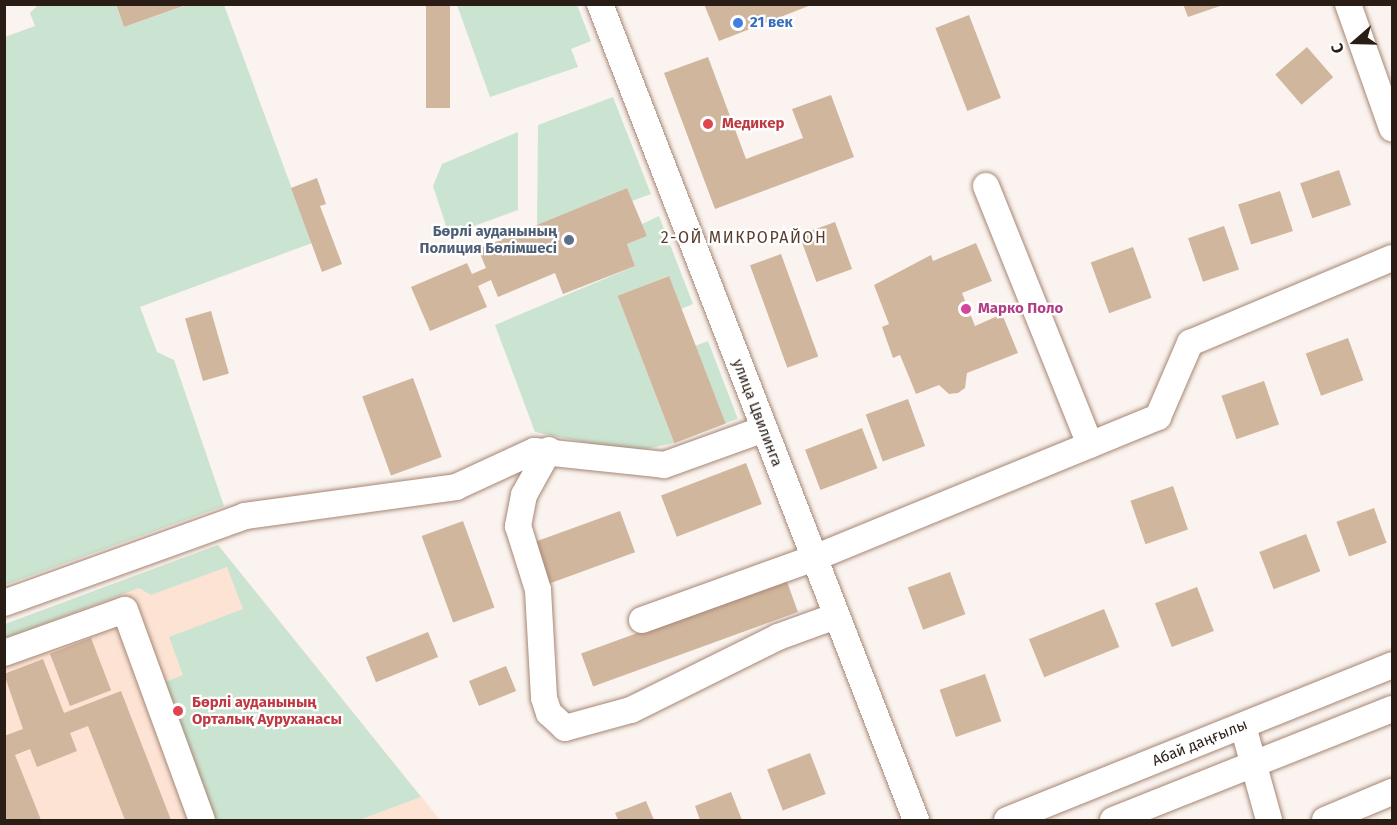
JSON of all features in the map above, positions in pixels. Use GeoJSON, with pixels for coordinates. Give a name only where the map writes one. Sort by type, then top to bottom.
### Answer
{"type":"FeatureCollection","features":[{"type":"Feature","properties":{"kind":"street","name":"улица Цвилинга"},"geometry":{"type":"LineString","coordinates":[[600,4],[916,820]]}},
{"type":"Feature","properties":{"kind":"street"},"geometry":{"type":"LineString","coordinates":[[1348,4],[1392,128]]}},
{"type":"Feature","properties":{"kind":"street"},"geometry":{"type":"LineString","coordinates":[[986,186],[1090,445]]}},
{"type":"Feature","properties":{"kind":"street"},"geometry":{"type":"LineString","coordinates":[[642,621],[814,558],[1158,417],[1190,343],[1392,258]]}},
{"type":"Feature","properties":{"kind":"street"},"geometry":{"type":"LineString","coordinates":[[4,603],[245,516],[456,487],[519,455],[549,450],[648,467],[676,462],[764,429]]}},
{"type":"Feature","properties":{"kind":"street"},"geometry":{"type":"LineString","coordinates":[[549,450],[524,495],[518,526],[538,590],[544,698],[549,713],[565,728],[631,710],[778,637],[836,616]]}},
{"type":"Feature","properties":{"kind":"street"},"geometry":{"type":"LineString","coordinates":[[4,653],[125,610],[202,820]]}},
{"type":"Feature","properties":{"kind":"street","name":"Абай даңғылы"},"geometry":{"type":"LineString","coordinates":[[1006,820],[1392,665]]}},
{"type":"Feature","properties":{"kind":"street"},"geometry":{"type":"LineString","coordinates":[[1113,820],[1392,710]]}},
{"type":"Feature","properties":{"kind":"street"},"geometry":{"type":"LineString","coordinates":[[1243,726],[1269,820]]}},
{"type":"Feature","properties":{"kind":"street"},"geometry":{"type":"LineString","coordinates":[[1325,820],[1392,792]]}},
{"type":"Feature","properties":{"kind":"shaded area","name":"Бөрлі ауданының Орталық Ауруханасы"},"geometry":{"type":"Polygon","coordinates":[[[218,545],[440,820],[5,820],[5,624],[218,545]]]}},
{"type":"Feature","properties":{"kind":"green space"},"geometry":{"type":"Polygon","coordinates":[[[38,5],[116,5],[124,27],[187,5],[224,5],[312,243],[140,307],[157,352],[174,360],[224,506],[5,585],[5,37],[35,26],[30,13],[38,5]]]}},
{"type":"Feature","properties":{"kind":"green space"},"geometry":{"type":"Polygon","coordinates":[[[457,5],[577,5],[591,41],[571,49],[578,67],[490,97],[457,5]]]}},
{"type":"Feature","properties":{"kind":"green space"},"geometry":{"type":"Polygon","coordinates":[[[613,97],[651,194],[632,201],[627,188],[537,225],[538,125],[613,97]]]}},
{"type":"Feature","properties":{"kind":"green space"},"geometry":{"type":"Polygon","coordinates":[[[518,132],[518,210],[449,235],[433,186],[442,164],[518,132]]]}},
{"type":"Feature","properties":{"kind":"green space"},"geometry":{"type":"Polygon","coordinates":[[[659,216],[693,304],[681,309],[668,276],[618,296],[674,443],[631,452],[535,432],[495,325],[635,266],[627,244],[647,236],[642,224],[659,216]]]}},
{"type":"Feature","properties":{"kind":"green space"},"geometry":{"type":"Polygon","coordinates":[[[708,341],[738,418],[725,424],[695,346],[708,341]]]}},
{"type":"Feature","properties":{"kind":"green space"},"geometry":{"type":"Polygon","coordinates":[[[218,545],[421,797],[359,820],[209,820],[157,685],[183,675],[169,637],[243,609],[227,567],[151,595],[139,588],[5,638],[5,624],[218,545]]]}},
{"type":"Feature","properties":{"kind":"building"},"geometry":{"type":"Polygon","coordinates":[[[116,4],[186,4],[186,5],[124,27],[116,4]]]}},
{"type":"Feature","properties":{"kind":"building"},"geometry":{"type":"Polygon","coordinates":[[[426,4],[450,4],[450,108],[426,108],[426,4]]]}},
{"type":"Feature","properties":{"kind":"building","name":"21 век"},"geometry":{"type":"Polygon","coordinates":[[[704,4],[811,4],[811,5],[719,41],[704,4]]]}},
{"type":"Feature","properties":{"kind":"building"},"geometry":{"type":"Polygon","coordinates":[[[1183,4],[1223,4],[1223,5],[1188,17],[1183,4]]]}},
{"type":"Feature","properties":{"kind":"building"},"geometry":{"type":"Polygon","coordinates":[[[969,15],[1001,98],[967,111],[935,28],[969,15]]]}},
{"type":"Feature","properties":{"kind":"building"},"geometry":{"type":"Polygon","coordinates":[[[1307,47],[1333,77],[1302,105],[1275,75],[1307,47]]]}},
{"type":"Feature","properties":{"kind":"building","name":"Медикер"},"geometry":{"type":"Polygon","coordinates":[[[708,57],[746,159],[803,138],[792,109],[831,95],[854,157],[715,209],[664,73],[708,57]]]}},
{"type":"Feature","properties":{"kind":"building"},"geometry":{"type":"Polygon","coordinates":[[[1339,170],[1351,205],[1312,218],[1300,183],[1339,170]]]}},
{"type":"Feature","properties":{"kind":"building"},"geometry":{"type":"Polygon","coordinates":[[[317,178],[326,204],[320,206],[342,264],[322,272],[291,188],[317,178]]]}},
{"type":"Feature","properties":{"kind":"building","name":"Бөрлі ауданының Полиция Бөлімшесі"},"geometry":{"type":"Polygon","coordinates":[[[627,188],[647,236],[627,244],[635,266],[563,294],[555,273],[498,297],[491,280],[478,286],[487,307],[430,331],[411,287],[467,263],[472,274],[486,268],[478,249],[627,188]]]}},
{"type":"Feature","properties":{"kind":"building"},"geometry":{"type":"Polygon","coordinates":[[[1280,191],[1293,231],[1251,245],[1238,205],[1280,191]]]}},
{"type":"Feature","properties":{"kind":"building"},"geometry":{"type":"Polygon","coordinates":[[[835,222],[852,269],[816,282],[799,235],[835,222]]]}},
{"type":"Feature","properties":{"kind":"building"},"geometry":{"type":"Polygon","coordinates":[[[1224,226],[1239,269],[1203,282],[1188,238],[1224,226]]]}},
{"type":"Feature","properties":{"kind":"building"},"geometry":{"type":"Polygon","coordinates":[[[976,243],[992,281],[962,293],[975,326],[1002,314],[1018,353],[967,373],[965,388],[958,393],[949,394],[939,385],[916,394],[900,355],[893,358],[882,327],[889,324],[874,285],[931,255],[933,261],[976,243]]]}},
{"type":"Feature","properties":{"kind":"building"},"geometry":{"type":"Polygon","coordinates":[[[1133,247],[1151,298],[1109,313],[1091,262],[1133,247]]]}},
{"type":"Feature","properties":{"kind":"building"},"geometry":{"type":"Polygon","coordinates":[[[781,254],[818,356],[787,368],[750,265],[781,254]]]}},
{"type":"Feature","properties":{"kind":"building"},"geometry":{"type":"Polygon","coordinates":[[[669,276],[726,424],[674,443],[618,296],[669,276]]]}},
{"type":"Feature","properties":{"kind":"building"},"geometry":{"type":"Polygon","coordinates":[[[211,311],[229,373],[203,381],[185,318],[211,311]]]}},
{"type":"Feature","properties":{"kind":"building"},"geometry":{"type":"Polygon","coordinates":[[[1348,338],[1363,380],[1321,396],[1306,353],[1348,338]]]}},
{"type":"Feature","properties":{"kind":"building"},"geometry":{"type":"Polygon","coordinates":[[[413,378],[442,457],[391,475],[362,396],[413,378]]]}},
{"type":"Feature","properties":{"kind":"building"},"geometry":{"type":"Polygon","coordinates":[[[1264,381],[1279,424],[1236,439],[1221,396],[1264,381]]]}},
{"type":"Feature","properties":{"kind":"building"},"geometry":{"type":"Polygon","coordinates":[[[908,399],[925,446],[883,461],[866,414],[908,399]]]}},
{"type":"Feature","properties":{"kind":"building"},"geometry":{"type":"Polygon","coordinates":[[[862,428],[877,468],[820,490],[805,450],[862,428]]]}},
{"type":"Feature","properties":{"kind":"building"},"geometry":{"type":"Polygon","coordinates":[[[746,463],[762,504],[677,537],[661,496],[746,463]]]}},
{"type":"Feature","properties":{"kind":"building"},"geometry":{"type":"Polygon","coordinates":[[[1173,486],[1188,529],[1145,544],[1130,501],[1173,486]]]}},
{"type":"Feature","properties":{"kind":"building"},"geometry":{"type":"Polygon","coordinates":[[[1374,508],[1387,543],[1349,556],[1336,522],[1374,508]]]}},
{"type":"Feature","properties":{"kind":"building"},"geometry":{"type":"Polygon","coordinates":[[[620,511],[635,552],[550,583],[534,542],[620,511]]]}},
{"type":"Feature","properties":{"kind":"building"},"geometry":{"type":"Polygon","coordinates":[[[463,521],[494,607],[453,623],[422,536],[463,521]]]}},
{"type":"Feature","properties":{"kind":"building"},"geometry":{"type":"Polygon","coordinates":[[[1306,534],[1320,571],[1274,589],[1259,552],[1306,534]]]}},
{"type":"Feature","properties":{"kind":"building"},"geometry":{"type":"Polygon","coordinates":[[[950,572],[965,614],[923,630],[908,587],[950,572]]]}},
{"type":"Feature","properties":{"kind":"building"},"geometry":{"type":"Polygon","coordinates":[[[786,579],[798,612],[593,686],[581,654],[786,579]]]}},
{"type":"Feature","properties":{"kind":"building"},"geometry":{"type":"Polygon","coordinates":[[[1197,587],[1214,631],[1172,647],[1155,603],[1197,587]]]}},
{"type":"Feature","properties":{"kind":"building"},"geometry":{"type":"Polygon","coordinates":[[[1104,609],[1119,647],[1044,677],[1029,639],[1104,609]]]}},
{"type":"Feature","properties":{"kind":"building"},"geometry":{"type":"Polygon","coordinates":[[[428,632],[438,657],[376,682],[366,657],[428,632]]]}},
{"type":"Feature","properties":{"kind":"building"},"geometry":{"type":"Polygon","coordinates":[[[91,638],[111,690],[70,706],[50,654],[91,638]]]}},
{"type":"Feature","properties":{"kind":"building"},"geometry":{"type":"Polygon","coordinates":[[[43,659],[64,713],[121,691],[171,820],[125,820],[88,726],[70,733],[77,751],[37,767],[30,749],[15,755],[41,820],[4,820],[4,736],[23,729],[4,674],[43,659]]]}},
{"type":"Feature","properties":{"kind":"building"},"geometry":{"type":"Polygon","coordinates":[[[506,666],[516,691],[479,706],[469,681],[506,666]]]}},
{"type":"Feature","properties":{"kind":"building"},"geometry":{"type":"Polygon","coordinates":[[[985,674],[1001,721],[956,737],[940,690],[985,674]]]}},
{"type":"Feature","properties":{"kind":"building"},"geometry":{"type":"Polygon","coordinates":[[[810,753],[826,794],[783,811],[767,769],[810,753]]]}},
{"type":"Feature","properties":{"kind":"building"},"geometry":{"type":"Polygon","coordinates":[[[731,792],[742,820],[700,820],[695,806],[731,792]]]}},
{"type":"Feature","properties":{"kind":"building"},"geometry":{"type":"Polygon","coordinates":[[[646,801],[654,820],[618,820],[615,813],[646,801]]]}},
{"type":"Feature","properties":{"kind":"place","name":"21 век"},"geometry":{"type":"Point","coordinates":[738,23]}},
{"type":"Feature","properties":{"kind":"place","name":"Медикер"},"geometry":{"type":"Point","coordinates":[708,124]}},
{"type":"Feature","properties":{"kind":"place","name":"Бөрлі ауданының Полиция Бөлімшесі"},"geometry":{"type":"Point","coordinates":[569,240]}},
{"type":"Feature","properties":{"kind":"place","name":"Марко Поло"},"geometry":{"type":"Point","coordinates":[966,309]}},
{"type":"Feature","properties":{"kind":"place","name":"Бөрлі ауданының Орталық Ауруханасы"},"geometry":{"type":"Point","coordinates":[178,711]}},
{"type":"Feature","properties":{"kind":"district","name":"2-ОЙ МИКРОРАЙОН"},"geometry":{"type":"Point","coordinates":[744,238]}}]}
